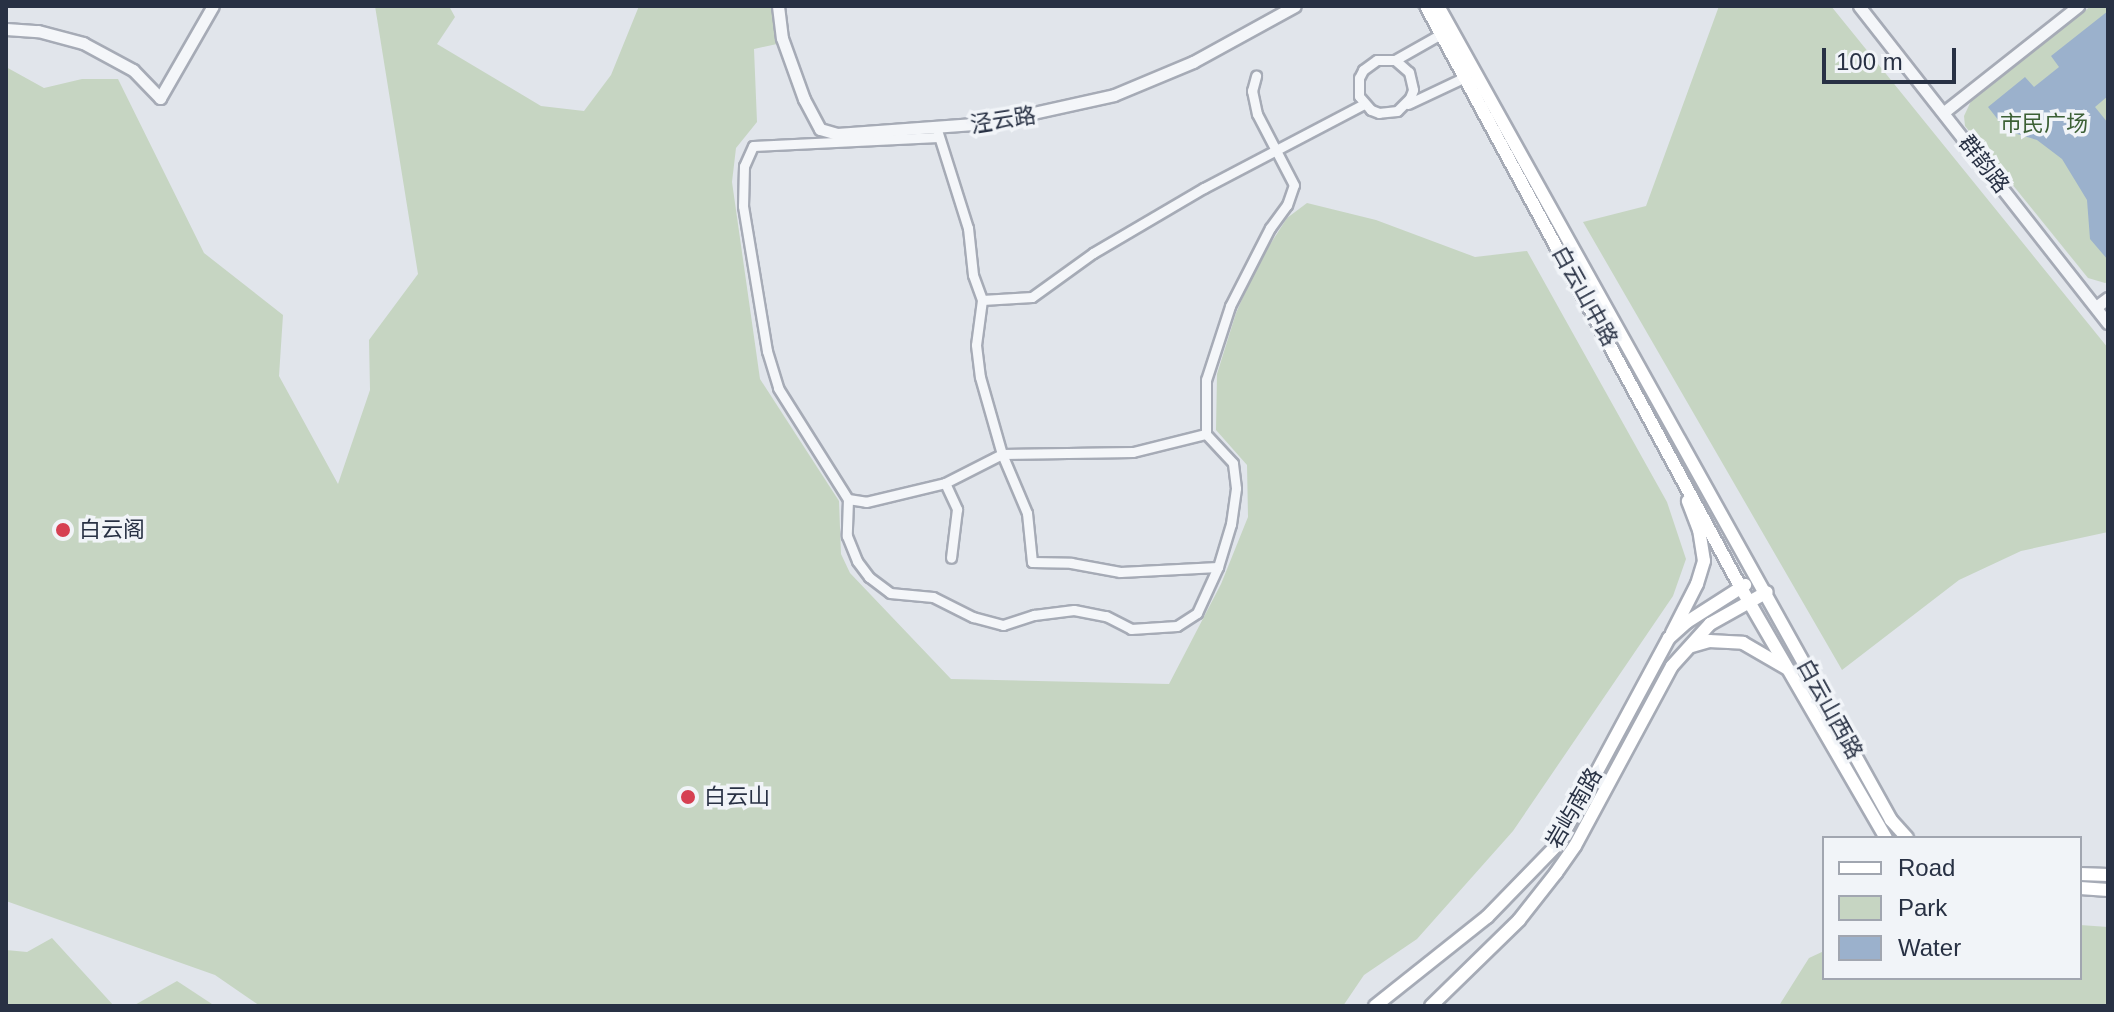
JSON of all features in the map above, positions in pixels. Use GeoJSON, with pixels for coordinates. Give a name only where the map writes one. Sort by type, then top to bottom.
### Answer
{"type":"FeatureCollection","features":[{"type":"Feature","properties":{"kind":"main road","name":"白云山中路"},"geometry":{"type":"LineString","coordinates":[[1426,6],[1665,442],[1741,588]]}},
{"type":"Feature","properties":{"kind":"main road","name":"白云山中路"},"geometry":{"type":"LineString","coordinates":[[1438,6],[1758,577]]}},
{"type":"Feature","properties":{"kind":"main road"},"geometry":{"type":"LineString","coordinates":[[1665,442],[1703,545],[1704,561],[1697,584],[1669,638]]}},
{"type":"Feature","properties":{"kind":"main road","name":"岩屿南路"},"geometry":{"type":"LineString","coordinates":[[1375,1006],[1487,917],[1558,844],[1669,638],[1758,577]]}},
{"type":"Feature","properties":{"kind":"main road","name":"白云山西路"},"geometry":{"type":"LineString","coordinates":[[1758,577],[1891,820],[1905,836]]}},
{"type":"Feature","properties":{"kind":"main road","name":"白云山西路"},"geometry":{"type":"LineString","coordinates":[[1741,588],[1885,836]]}},
{"type":"Feature","properties":{"kind":"main road","name":"岩屿南路"},"geometry":{"type":"LineString","coordinates":[[1431,1006],[1519,920],[1556,873],[1575,846],[1672,666],[1710,624],[1767,592]]}},
{"type":"Feature","properties":{"kind":"main road"},"geometry":{"type":"LineString","coordinates":[[1689,647],[1709,641],[1743,643],[1792,672]]}},
{"type":"Feature","properties":{"kind":"main road"},"geometry":{"type":"LineString","coordinates":[[2082,874],[2108,875]]}},
{"type":"Feature","properties":{"kind":"main road"},"geometry":{"type":"LineString","coordinates":[[2082,888],[2108,890]]}},
{"type":"Feature","properties":{"kind":"street"},"geometry":{"type":"LineString","coordinates":[[6,29],[38,31],[83,43],[133,70],[160,98],[213,6]]}},
{"type":"Feature","properties":{"kind":"street","name":"泾云路"},"geometry":{"type":"LineString","coordinates":[[778,6],[782,38],[804,99],[820,129],[837,134],[938,133],[1035,115],[1114,95],[1193,62],[1295,6]]}},
{"type":"Feature","properties":{"kind":"street","name":"群韵路"},"geometry":{"type":"LineString","coordinates":[[1859,6],[2108,323]]}},
{"type":"Feature","properties":{"kind":"street"},"geometry":{"type":"LineString","coordinates":[[1944,112],[2078,6]]}},
{"type":"Feature","properties":{"kind":"street"},"geometry":{"type":"LineString","coordinates":[[1441,34],[1395,60],[1377,60],[1363,70],[1358,87],[1364,104],[1371,110],[1389,114],[1465,77]]}},
{"type":"Feature","properties":{"kind":"street"},"geometry":{"type":"LineString","coordinates":[[1395,60],[1403,65],[1413,81],[1413,90],[1405,106]]}},
{"type":"Feature","properties":{"kind":"street"},"geometry":{"type":"LineString","coordinates":[[1218,567],[1120,572],[1071,563],[1032,562],[1027,513],[1002,454],[980,377],[976,345],[982,300],[973,275],[968,228],[938,133],[753,146],[744,166],[743,206],[778,388],[848,499],[847,536],[857,561],[869,577],[890,593],[933,597],[973,617],[1003,625],[1034,615],[1074,610],[1106,616],[1131,629],[1177,626],[1197,613],[1218,567],[1231,524],[1236,488],[1233,463],[1206,434],[1206,380],[1230,306],[1270,228],[1287,205],[1294,185],[1279,151],[1257,114],[1252,91],[1256,76]]}},
{"type":"Feature","properties":{"kind":"street"},"geometry":{"type":"LineString","coordinates":[[982,300],[1032,297],[1093,253],[1204,188],[1364,104]]}},
{"type":"Feature","properties":{"kind":"street"},"geometry":{"type":"LineString","coordinates":[[2096,307],[2108,298]]}},
{"type":"Feature","properties":{"kind":"street"},"geometry":{"type":"LineString","coordinates":[[848,499],[866,502],[945,483],[1002,454],[1133,452],[1192,440],[1206,434]]}},
{"type":"Feature","properties":{"kind":"street"},"geometry":{"type":"LineString","coordinates":[[945,483],[957,509],[951,558]]}},
{"type":"Feature","properties":{"kind":"green space"},"geometry":{"type":"Polygon","coordinates":[[[375,6],[449,6],[455,17],[437,44],[541,106],[584,111],[611,75],[639,6],[773,6],[777,44],[754,49],[757,122],[736,148],[732,182],[760,379],[839,501],[841,554],[850,573],[951,679],[1169,684],[1221,584],[1248,517],[1247,465],[1216,430],[1217,374],[1236,313],[1258,263],[1287,218],[1307,203],[1376,220],[1475,257],[1527,251],[1667,502],[1686,559],[1673,596],[1513,831],[1417,939],[1364,975],[1343,1006],[260,1006],[215,975],[6,901],[6,67],[44,88],[82,79],[118,79],[204,253],[283,315],[279,376],[338,484],[370,390],[369,340],[418,274],[375,6]]]}},
{"type":"Feature","properties":{"kind":"green space"},"geometry":{"type":"Polygon","coordinates":[[[1719,6],[1831,6],[2108,348],[2108,532],[2021,551],[1959,580],[1842,670],[1583,222],[1646,206],[1719,6]]]}},
{"type":"Feature","properties":{"kind":"green space","name":"市民广场"},"geometry":{"type":"Polygon","coordinates":[[[2091,6],[2108,6],[2108,282],[2105,283],[2088,278],[1965,126],[1964,116],[1972,99],[2091,6]]]}},
{"type":"Feature","properties":{"kind":"green space"},"geometry":{"type":"Polygon","coordinates":[[[2082,925],[2108,927],[2108,1006],[1774,1006],[1780,1004],[1809,958],[1822,952],[1822,980],[2082,980],[2082,925]]]}},
{"type":"Feature","properties":{"kind":"green space"},"geometry":{"type":"Polygon","coordinates":[[[52,938],[114,1006],[6,1006],[6,950],[27,952],[52,938]]]}},
{"type":"Feature","properties":{"kind":"green space"},"geometry":{"type":"Polygon","coordinates":[[[177,981],[215,1006],[133,1006],[177,981]]]}},
{"type":"Feature","properties":{"kind":"water"},"geometry":{"type":"Polygon","coordinates":[[[2108,11],[2108,96],[2095,107],[2108,123],[2108,260],[2090,239],[2087,200],[2062,159],[2037,140],[2007,131],[1988,107],[2025,77],[2034,87],[2059,67],[2051,56],[2108,11]]]}},
{"type":"Feature","properties":{"kind":"place","name":"白云阁"},"geometry":{"type":"Point","coordinates":[63,530]}},
{"type":"Feature","properties":{"kind":"place","name":"白云山"},"geometry":{"type":"Point","coordinates":[688,797]}}]}
